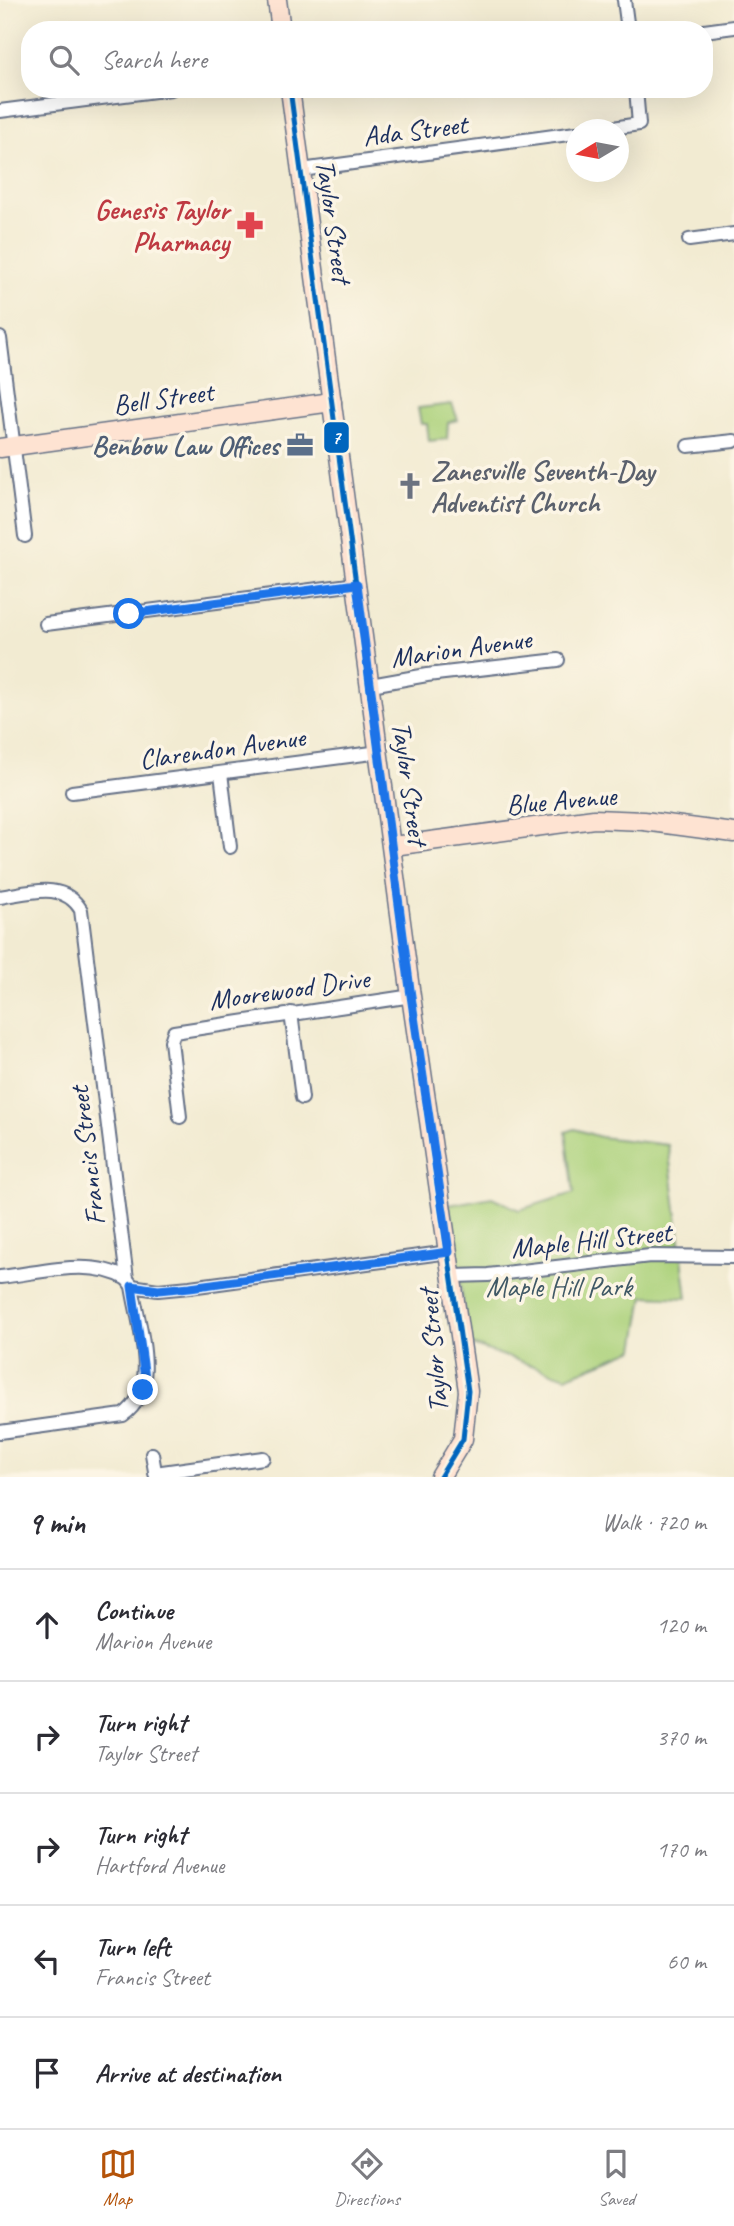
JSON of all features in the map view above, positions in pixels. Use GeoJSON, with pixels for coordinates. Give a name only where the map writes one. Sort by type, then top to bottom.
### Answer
{"type":"FeatureCollection","features":[{"type":"Feature","properties":{"kind":"street"},"geometry":{"type":"LineString","coordinates":[[277,0],[280,21]]}},
{"type":"Feature","properties":{"kind":"street"},"geometry":{"type":"LineString","coordinates":[[624,0],[627,21]]}},
{"type":"Feature","properties":{"kind":"street"},"geometry":{"type":"LineString","coordinates":[[713,30],[734,27]]}},
{"type":"Feature","properties":{"kind":"street"},"geometry":{"type":"LineString","coordinates":[[0,111],[101,98]]}},
{"type":"Feature","properties":{"kind":"street","name":"Taylor Street"},"geometry":{"type":"LineString","coordinates":[[291,98],[412,996],[453,1276],[468,1405],[463,1439],[440,1477]]}},
{"type":"Feature","properties":{"kind":"street"},"geometry":{"type":"LineString","coordinates":[[629,126],[639,124],[637,98]]}},
{"type":"Feature","properties":{"kind":"street","name":"Ada Street"},"geometry":{"type":"LineString","coordinates":[[300,170],[566,134]]}},
{"type":"Feature","properties":{"kind":"street"},"geometry":{"type":"LineString","coordinates":[[689,240],[734,234]]}},
{"type":"Feature","properties":{"kind":"street"},"geometry":{"type":"LineString","coordinates":[[0,338],[7,447],[25,536]]}},
{"type":"Feature","properties":{"kind":"street","name":"Bell Street"},"geometry":{"type":"LineString","coordinates":[[7,447],[332,402]]}},
{"type":"Feature","properties":{"kind":"street"},"geometry":{"type":"LineString","coordinates":[[688,446],[734,441]]}},
{"type":"Feature","properties":{"kind":"street"},"geometry":{"type":"LineString","coordinates":[[46,624],[357,584]]}},
{"type":"Feature","properties":{"kind":"street","name":"Marion Avenue"},"geometry":{"type":"LineString","coordinates":[[371,685],[427,675],[558,660]]}},
{"type":"Feature","properties":{"kind":"street","name":"Clarendon Avenue"},"geometry":{"type":"LineString","coordinates":[[72,792],[380,752]]}},
{"type":"Feature","properties":{"kind":"street"},"geometry":{"type":"LineString","coordinates":[[221,773],[230,847]]}},
{"type":"Feature","properties":{"kind":"street","name":"Blue Avenue"},"geometry":{"type":"LineString","coordinates":[[393,846],[594,819],[644,821],[734,833]]}},
{"type":"Feature","properties":{"kind":"street","name":"Francis Street"},"geometry":{"type":"LineString","coordinates":[[0,897],[56,891],[74,900],[82,914],[129,1283],[145,1378],[143,1390],[130,1410],[113,1418],[0,1432]]}},
{"type":"Feature","properties":{"kind":"street","name":"Moorewood Drive"},"geometry":{"type":"LineString","coordinates":[[180,1117],[171,1041],[174,1032],[412,996]]}},
{"type":"Feature","properties":{"kind":"street"},"geometry":{"type":"LineString","coordinates":[[291,1013],[302,1098]]}},
{"type":"Feature","properties":{"kind":"street"},"geometry":{"type":"LineString","coordinates":[[0,1277],[90,1267],[111,1270],[129,1283],[158,1290],[449,1252]]}},
{"type":"Feature","properties":{"kind":"street","name":"Maple Hill Street"},"geometry":{"type":"LineString","coordinates":[[453,1276],[488,1275],[650,1256],[734,1257]]}},
{"type":"Feature","properties":{"kind":"street"},"geometry":{"type":"LineString","coordinates":[[152,1454],[155,1475],[263,1458]]}},
{"type":"Feature","properties":{"kind":"green space"},"geometry":{"type":"Polygon","coordinates":[[[452,404],[458,420],[448,422],[447,439],[429,441],[427,424],[421,424],[418,408],[452,404]]]}},
{"type":"Feature","properties":{"kind":"green space","name":"Maple Hill Park"},"geometry":{"type":"Polygon","coordinates":[[[575,1129],[600,1137],[668,1145],[687,1298],[644,1296],[635,1349],[566,1377],[469,1344],[449,1205],[492,1197],[519,1210],[574,1193],[566,1132],[575,1129]]]}},
{"type":"Feature","properties":{"kind":"transit line","name":"7"},"geometry":{"type":"LineString","coordinates":[[291,98],[410,989],[468,1391],[463,1439],[440,1477]]}},
{"type":"Feature","properties":{"kind":"place","name":"Genesis Taylor Pharmacy"},"geometry":{"type":"Point","coordinates":[250,225]}},
{"type":"Feature","properties":{"kind":"place","name":"Benbow Law Offices"},"geometry":{"type":"Point","coordinates":[300,445]}},
{"type":"Feature","properties":{"kind":"place","name":"Zanesville Seventh-Day Adventist Church"},"geometry":{"type":"Point","coordinates":[410,486]}},
{"type":"Feature","properties":{"kind":"route"},"geometry":{"type":"LineString","coordinates":[[129,614],[357,584],[410,989],[449,1252],[190,1287],[158,1290],[132,1286],[145,1378],[143,1390]]}}]}
